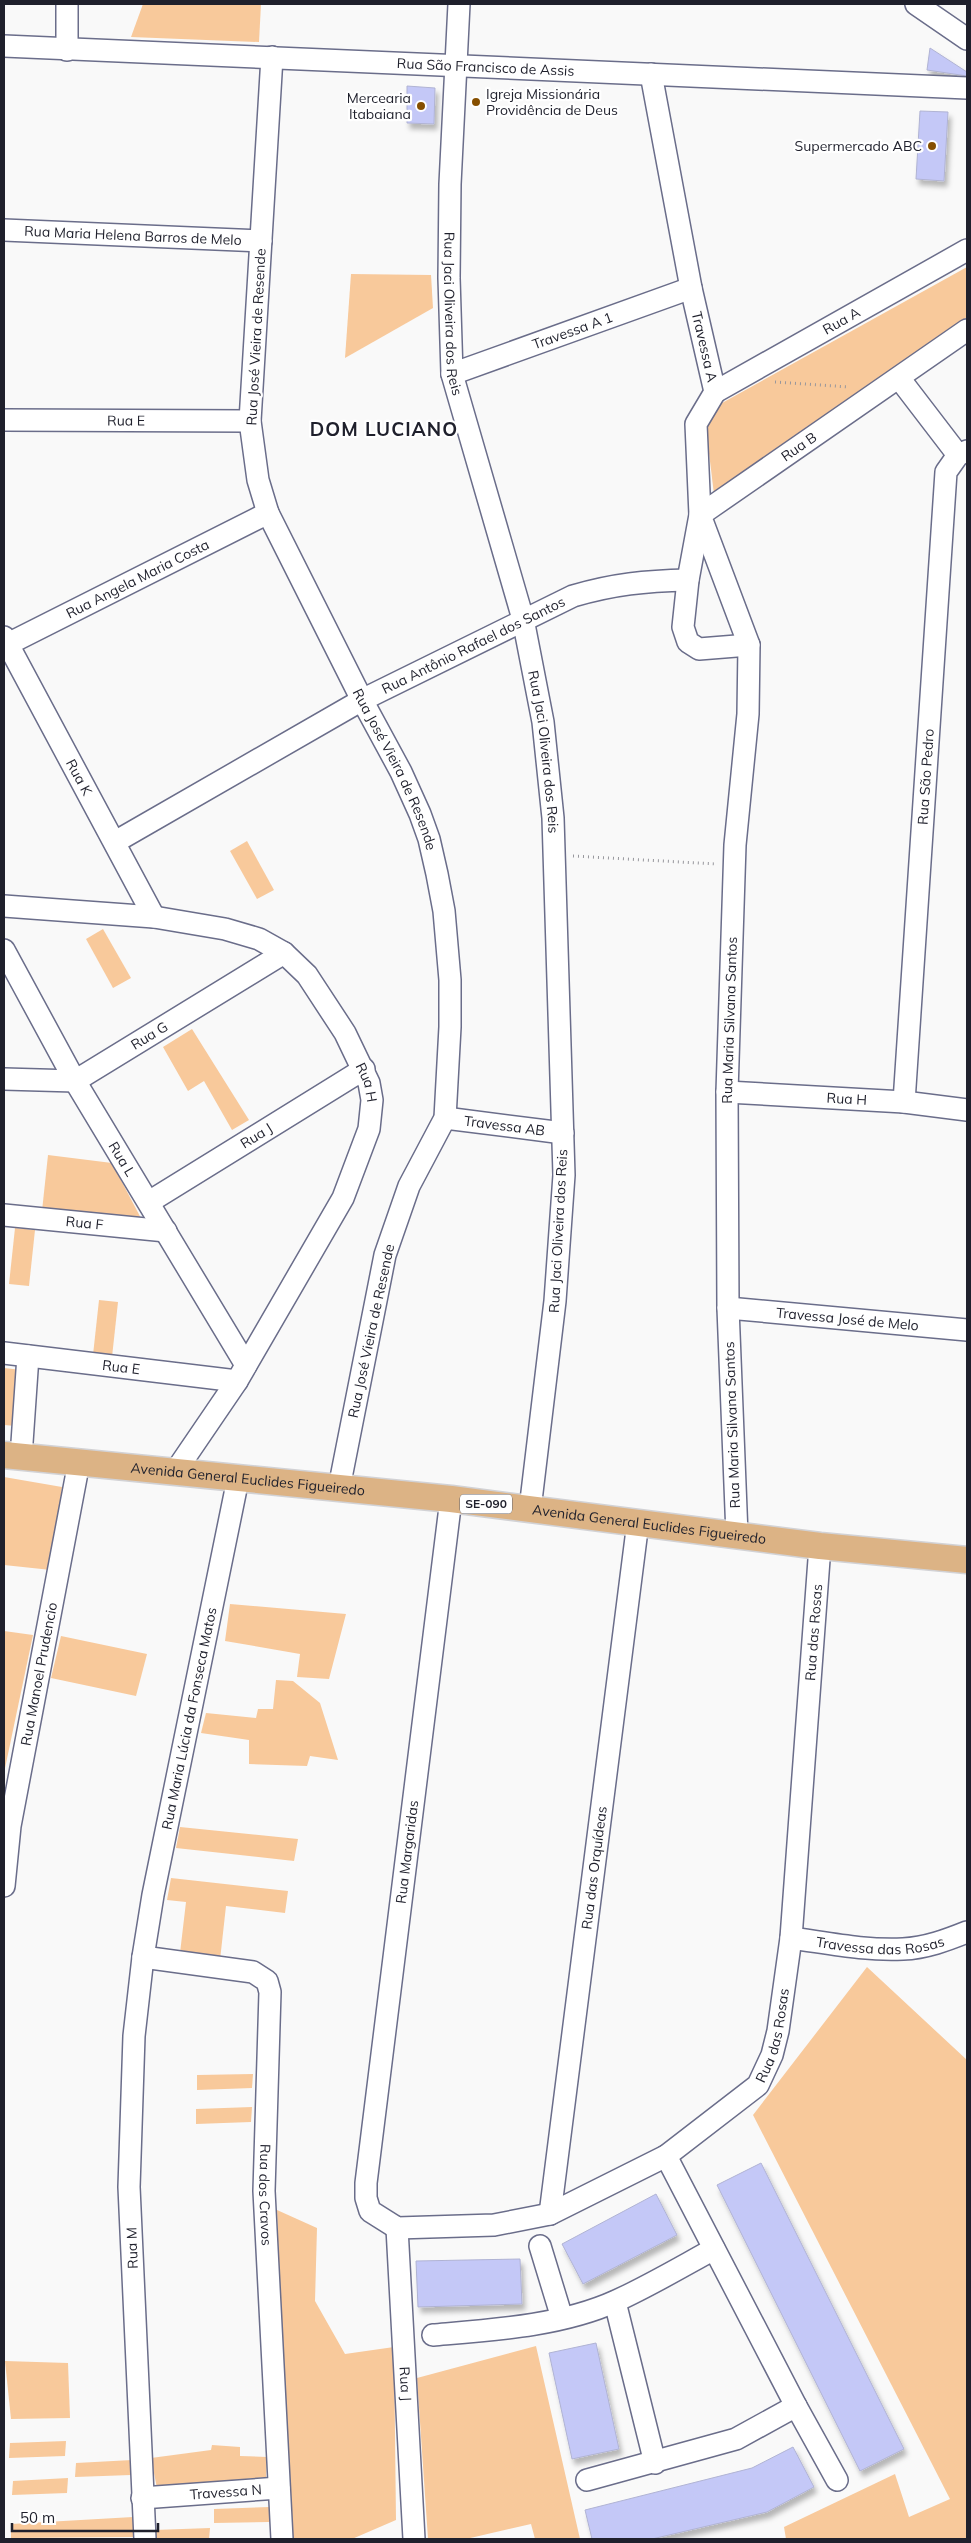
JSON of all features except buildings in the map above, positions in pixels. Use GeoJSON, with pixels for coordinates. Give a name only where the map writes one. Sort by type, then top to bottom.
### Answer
{"type":"FeatureCollection","features":[{"type":"Feature","properties":{"kind":"main road","name":"Avenida General Euclides Figueiredo"},"geometry":{"type":"LineString","coordinates":[[12,1456],[451,1499],[820,1546],[967,1560]]}},
{"type":"Feature","properties":{"kind":"street"},"geometry":{"type":"LineString","coordinates":[[67,4],[67,50]]}},
{"type":"Feature","properties":{"kind":"street","name":"Rua Jaci Oliveira dos Reis"},"geometry":{"type":"LineString","coordinates":[[459,4],[449,278],[452,374],[523,619],[543,722],[554,856],[564,1174],[555,1301],[530,1509]]}},
{"type":"Feature","properties":{"kind":"street"},"geometry":{"type":"LineString","coordinates":[[916,4],[967,39]]}},
{"type":"Feature","properties":{"kind":"street","name":"Rua São Francisco de Assis"},"geometry":{"type":"LineString","coordinates":[[4,46],[456,64],[967,88]]}},
{"type":"Feature","properties":{"kind":"street","name":"Rua José Vieira de Resende"},"geometry":{"type":"LineString","coordinates":[[272,57],[250,421],[258,480],[268,513],[362,700],[402,772],[429,839],[444,911],[450,980],[450,1027],[445,1118],[409,1186],[385,1254],[339,1488]]}},
{"type":"Feature","properties":{"kind":"street","name":"Travessa A"},"geometry":{"type":"LineString","coordinates":[[651,74],[690,288],[715,392],[696,424],[700,516],[688,580],[683,627],[691,645],[704,649],[749,645]]}},
{"type":"Feature","properties":{"kind":"street","name":"Rua Maria Helena Barros de Melo"},"geometry":{"type":"LineString","coordinates":[[4,230],[260,241]]}},
{"type":"Feature","properties":{"kind":"street","name":"Rua A"},"geometry":{"type":"LineString","coordinates":[[715,392],[967,250]]}},
{"type":"Feature","properties":{"kind":"street","name":"Travessa A 1"},"geometry":{"type":"LineString","coordinates":[[452,374],[690,288]]}},
{"type":"Feature","properties":{"kind":"street","name":"Rua B"},"geometry":{"type":"LineString","coordinates":[[700,516],[967,330]]}},
{"type":"Feature","properties":{"kind":"street"},"geometry":{"type":"LineString","coordinates":[[890,384],[963,453]]}},
{"type":"Feature","properties":{"kind":"street","name":"Rua E"},"geometry":{"type":"LineString","coordinates":[[4,420],[250,421]]}},
{"type":"Feature","properties":{"kind":"street","name":"Rua São Pedro"},"geometry":{"type":"LineString","coordinates":[[904,1102],[946,472],[963,453]]}},
{"type":"Feature","properties":{"kind":"street","name":"Rua Angela Maria Costa"},"geometry":{"type":"LineString","coordinates":[[6,641],[268,513]]}},
{"type":"Feature","properties":{"kind":"street","name":"Rua Maria Silvana Santos"},"geometry":{"type":"LineString","coordinates":[[700,516],[749,645],[748,714],[734,865],[727,1092],[728,1308],[737,1535]]}},
{"type":"Feature","properties":{"kind":"street","name":"Rua Antônio Rafael dos Santos"},"geometry":{"type":"LineString","coordinates":[[115,842],[362,700],[573,596],[636,581],[688,580]]}},
{"type":"Feature","properties":{"kind":"street","name":"Rua K"},"geometry":{"type":"LineString","coordinates":[[6,641],[154,917]]}},
{"type":"Feature","properties":{"kind":"street","name":"Rua H"},"geometry":{"type":"LineString","coordinates":[[4,906],[154,917],[248,935],[284,953],[307,975],[327,1004],[364,1069],[369,1083],[371,1113],[369,1129],[343,1198],[242,1373],[175,1472]]}},
{"type":"Feature","properties":{"kind":"street","name":"Rua L"},"geometry":{"type":"LineString","coordinates":[[4,950],[75,1081],[166,1231],[242,1373]]}},
{"type":"Feature","properties":{"kind":"street","name":"Rua G"},"geometry":{"type":"LineString","coordinates":[[75,1081],[284,953]]}},
{"type":"Feature","properties":{"kind":"street","name":"Rua J"},"geometry":{"type":"LineString","coordinates":[[149,1202],[364,1069]]}},
{"type":"Feature","properties":{"kind":"street"},"geometry":{"type":"LineString","coordinates":[[4,1079],[75,1081]]}},
{"type":"Feature","properties":{"kind":"street","name":"Rua H"},"geometry":{"type":"LineString","coordinates":[[727,1092],[904,1102],[967,1110]]}},
{"type":"Feature","properties":{"kind":"street","name":"Travessa AB"},"geometry":{"type":"LineString","coordinates":[[445,1118],[563,1133]]}},
{"type":"Feature","properties":{"kind":"street","name":"Rua F"},"geometry":{"type":"LineString","coordinates":[[4,1215],[166,1231]]}},
{"type":"Feature","properties":{"kind":"street","name":"Travessa José de Melo"},"geometry":{"type":"LineString","coordinates":[[728,1308],[967,1330]]}},
{"type":"Feature","properties":{"kind":"street","name":"Rua E"},"geometry":{"type":"LineString","coordinates":[[4,1353],[242,1373]]}},
{"type":"Feature","properties":{"kind":"street"},"geometry":{"type":"LineString","coordinates":[[12,1456],[28,1356]]}},
{"type":"Feature","properties":{"kind":"street","name":"Rua Manoel Prudencio"},"geometry":{"type":"LineString","coordinates":[[4,1886],[10,1826],[79,1462]]}},
{"type":"Feature","properties":{"kind":"street","name":"Rua Maria Lúcia da Fonseca Matos"},"geometry":{"type":"LineString","coordinates":[[143,1957],[158,1866],[238,1479]]}},
{"type":"Feature","properties":{"kind":"street","name":"Rua Margaridas"},"geometry":{"type":"LineString","coordinates":[[397,2228],[378,2219],[367,2206],[366,2183],[451,1499]]}},
{"type":"Feature","properties":{"kind":"street","name":"Rua das Orquídeas"},"geometry":{"type":"LineString","coordinates":[[550,2214],[638,1522]]}},
{"type":"Feature","properties":{"kind":"street","name":"Rua das Rosas"},"geometry":{"type":"LineString","coordinates":[[397,2228],[494,2225],[550,2214],[666,2156],[758,2086],[772,2055],[778,2031],[791,1938],[820,1546]]}},
{"type":"Feature","properties":{"kind":"street","name":"Travessa das Rosas"},"geometry":{"type":"LineString","coordinates":[[791,1938],[855,1946],[904,1949],[940,1942],[967,1932]]}},
{"type":"Feature","properties":{"kind":"street","name":"Rua dos Cravos"},"geometry":{"type":"LineString","coordinates":[[143,1957],[253,1972],[264,1976],[270,1986],[271,2024],[264,2192],[282,2539]]}},
{"type":"Feature","properties":{"kind":"street","name":"Rua M"},"geometry":{"type":"LineString","coordinates":[[143,1957],[134,2036],[129,2187],[145,2539]]}},
{"type":"Feature","properties":{"kind":"street"},"geometry":{"type":"LineString","coordinates":[[666,2156],[796,2406],[837,2480]]}},
{"type":"Feature","properties":{"kind":"street","name":"Rua J"},"geometry":{"type":"LineString","coordinates":[[397,2228],[414,2539]]}},
{"type":"Feature","properties":{"kind":"street"},"geometry":{"type":"LineString","coordinates":[[540,2246],[562,2318]]}},
{"type":"Feature","properties":{"kind":"street"},"geometry":{"type":"LineString","coordinates":[[433,2336],[526,2326],[562,2318],[615,2302],[714,2249]]}},
{"type":"Feature","properties":{"kind":"street"},"geometry":{"type":"LineString","coordinates":[[615,2302],[655,2463]]}},
{"type":"Feature","properties":{"kind":"street"},"geometry":{"type":"LineString","coordinates":[[587,2480],[655,2463],[736,2439],[796,2406]]}},
{"type":"Feature","properties":{"kind":"street","name":"Travessa N"},"geometry":{"type":"LineString","coordinates":[[142,2498],[279,2488]]}},
{"type":"Feature","properties":{"kind":"path"},"geometry":{"type":"LineString","coordinates":[[738,379],[890,384]]}},
{"type":"Feature","properties":{"kind":"path"},"geometry":{"type":"LineString","coordinates":[[554,856],[734,865]]}},
{"type":"Feature","properties":{"kind":"shaded area"},"geometry":{"type":"Polygon","coordinates":[[[143,4],[261,4],[259,42],[131,37],[143,4]]]}},
{"type":"Feature","properties":{"kind":"shaded area"},"geometry":{"type":"Polygon","coordinates":[[[967,267],[967,317],[714,494],[706,429],[713,408],[967,267]]]}},
{"type":"Feature","properties":{"kind":"shaded area"},"geometry":{"type":"Polygon","coordinates":[[[351,274],[431,275],[433,308],[345,358],[351,274]]]}},
{"type":"Feature","properties":{"kind":"shaded area"},"geometry":{"type":"Polygon","coordinates":[[[247,841],[274,890],[257,899],[230,851],[247,841]]]}},
{"type":"Feature","properties":{"kind":"shaded area"},"geometry":{"type":"Polygon","coordinates":[[[103,929],[131,978],[113,988],[86,939],[103,929]]]}},
{"type":"Feature","properties":{"kind":"shaded area"},"geometry":{"type":"Polygon","coordinates":[[[192,1029],[249,1120],[232,1130],[204,1081],[188,1091],[163,1047],[192,1029]]]}},
{"type":"Feature","properties":{"kind":"shaded area"},"geometry":{"type":"Polygon","coordinates":[[[48,1155],[112,1163],[144,1224],[42,1211],[48,1155]]]}},
{"type":"Feature","properties":{"kind":"shaded area"},"geometry":{"type":"Polygon","coordinates":[[[15,1228],[35,1230],[29,1286],[9,1284],[15,1228]]]}},
{"type":"Feature","properties":{"kind":"shaded area"},"geometry":{"type":"Polygon","coordinates":[[[99,1300],[118,1302],[112,1357],[93,1355],[99,1300]]]}},
{"type":"Feature","properties":{"kind":"shaded area"},"geometry":{"type":"Polygon","coordinates":[[[4,1368],[22,1370],[16,1426],[4,1425],[4,1368]]]}},
{"type":"Feature","properties":{"kind":"shaded area"},"geometry":{"type":"Polygon","coordinates":[[[4,1477],[62,1487],[51,1570],[4,1565],[4,1477]]]}},
{"type":"Feature","properties":{"kind":"shaded area"},"geometry":{"type":"Polygon","coordinates":[[[230,1604],[346,1614],[329,1679],[297,1677],[300,1654],[225,1641],[230,1604]]]}},
{"type":"Feature","properties":{"kind":"shaded area"},"geometry":{"type":"Polygon","coordinates":[[[4,1631],[33,1635],[4,1773],[4,1631]]]}},
{"type":"Feature","properties":{"kind":"shaded area"},"geometry":{"type":"Polygon","coordinates":[[[61,1636],[147,1654],[136,1696],[51,1678],[61,1636]]]}},
{"type":"Feature","properties":{"kind":"shaded area"},"geometry":{"type":"Polygon","coordinates":[[[276,1680],[293,1681],[320,1703],[338,1760],[310,1756],[307,1766],[249,1764],[249,1740],[201,1733],[206,1713],[256,1718],[258,1709],[273,1709],[276,1680]]]}},
{"type":"Feature","properties":{"kind":"shaded area"},"geometry":{"type":"Polygon","coordinates":[[[180,1827],[298,1839],[294,1861],[176,1848],[180,1827]]]}},
{"type":"Feature","properties":{"kind":"shaded area"},"geometry":{"type":"Polygon","coordinates":[[[171,1878],[288,1891],[285,1913],[226,1906],[220,1960],[180,1953],[186,1902],[167,1900],[171,1878]]]}},
{"type":"Feature","properties":{"kind":"shaded area"},"geometry":{"type":"Polygon","coordinates":[[[867,1967],[967,2060],[967,2539],[786,2539],[784,2527],[895,2474],[909,2517],[950,2499],[753,2115],[867,1967]]]}},
{"type":"Feature","properties":{"kind":"shaded area"},"geometry":{"type":"Polygon","coordinates":[[[253,2074],[252,2088],[197,2090],[197,2075],[253,2074]]]}},
{"type":"Feature","properties":{"kind":"shaded area"},"geometry":{"type":"Polygon","coordinates":[[[252,2107],[251,2122],[196,2124],[196,2109],[252,2107]]]}},
{"type":"Feature","properties":{"kind":"shaded area"},"geometry":{"type":"Polygon","coordinates":[[[277,2210],[317,2228],[315,2301],[345,2354],[394,2347],[396,2520],[352,2539],[288,2539],[277,2210]]]}},
{"type":"Feature","properties":{"kind":"shaded area"},"geometry":{"type":"Polygon","coordinates":[[[536,2346],[580,2539],[535,2539],[531,2524],[466,2539],[428,2539],[417,2378],[536,2346]]]}},
{"type":"Feature","properties":{"kind":"shaded area"},"geometry":{"type":"Polygon","coordinates":[[[5,2361],[68,2363],[70,2418],[11,2419],[5,2361]]]}},
{"type":"Feature","properties":{"kind":"shaded area"},"geometry":{"type":"Polygon","coordinates":[[[66,2441],[65,2456],[9,2458],[10,2443],[66,2441]]]}},
{"type":"Feature","properties":{"kind":"shaded area"},"geometry":{"type":"Polygon","coordinates":[[[212,2445],[240,2447],[240,2456],[267,2457],[266,2477],[157,2488],[151,2458],[211,2450],[212,2445]]]}},
{"type":"Feature","properties":{"kind":"shaded area"},"geometry":{"type":"Polygon","coordinates":[[[132,2460],[131,2475],[75,2477],[76,2463],[132,2460]]]}},
{"type":"Feature","properties":{"kind":"shaded area"},"geometry":{"type":"Polygon","coordinates":[[[68,2478],[67,2493],[12,2495],[13,2481],[68,2478]]]}},
{"type":"Feature","properties":{"kind":"shaded area"},"geometry":{"type":"Polygon","coordinates":[[[270,2507],[269,2522],[214,2523],[214,2509],[270,2507]]]}},
{"type":"Feature","properties":{"kind":"shaded area"},"geometry":{"type":"Polygon","coordinates":[[[133,2517],[135,2537],[11,2538],[11,2524],[133,2517]]]}},
{"type":"Feature","properties":{"kind":"shaded area"},"geometry":{"type":"Polygon","coordinates":[[[210,2528],[209,2539],[154,2539],[154,2530],[210,2528]]]}},
{"type":"Feature","properties":{"kind":"place","name":"Igreja Missionária Providência de Deus"},"geometry":{"type":"Point","coordinates":[476,102]}},
{"type":"Feature","properties":{"kind":"place","name":"Mercearia Itabaiana"},"geometry":{"type":"Point","coordinates":[421,106]}},
{"type":"Feature","properties":{"kind":"place","name":"Supermercado ABC"},"geometry":{"type":"Point","coordinates":[932,146]}},
{"type":"Feature","properties":{"kind":"district","name":"DOM LUCIANO"},"geometry":{"type":"Point","coordinates":[384,429]}}]}
